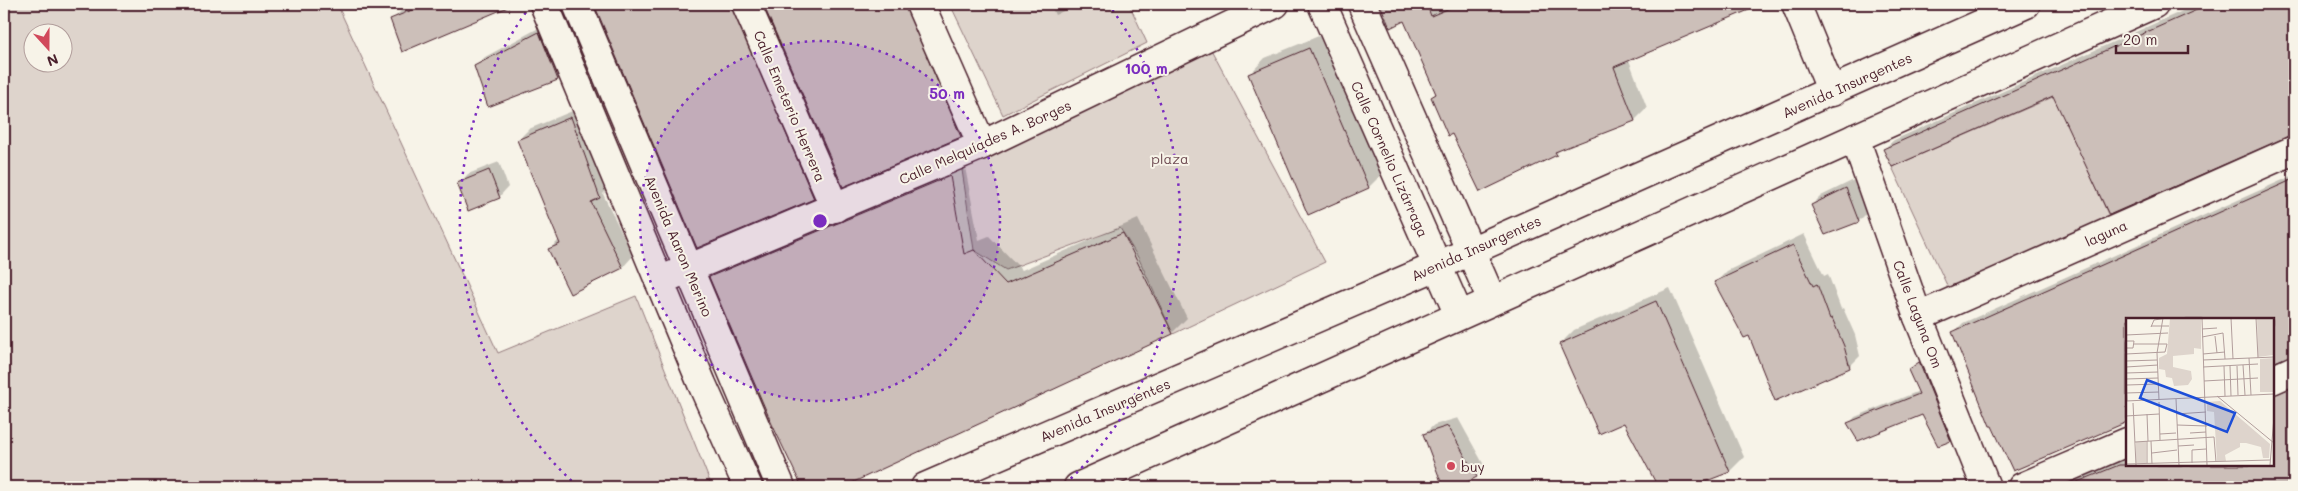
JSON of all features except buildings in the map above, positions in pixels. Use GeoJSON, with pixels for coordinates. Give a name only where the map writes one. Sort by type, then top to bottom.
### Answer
{"type":"FeatureCollection","features":[{"type":"Feature","properties":{"kind":"main road"},"geometry":{"type":"LineString","coordinates":[[544,4],[702,384],[748,487]]}},
{"type":"Feature","properties":{"kind":"main road","name":"Avenida Aaron Merino"},"geometry":{"type":"LineString","coordinates":[[577,4],[781,487]]}},
{"type":"Feature","properties":{"kind":"main road","name":"Calle Emeterio Herrera"},"geometry":{"type":"LineString","coordinates":[[746,4],[835,208]]}},
{"type":"Feature","properties":{"kind":"main road"},"geometry":{"type":"LineString","coordinates":[[920,4],[982,145]]}},
{"type":"Feature","properties":{"kind":"main road","name":"Calle Melquíades A. Borges"},"geometry":{"type":"LineString","coordinates":[[660,281],[982,145],[1275,4]]}},
{"type":"Feature","properties":{"kind":"main road","name":"Calle Cornelio Lizárraga"},"geometry":{"type":"LineString","coordinates":[[1322,4],[1458,314]]}},
{"type":"Feature","properties":{"kind":"main road"},"geometry":{"type":"LineString","coordinates":[[1362,4],[1492,300]]}},
{"type":"Feature","properties":{"kind":"main road"},"geometry":{"type":"LineString","coordinates":[[1796,4],[1832,92]]}},
{"type":"Feature","properties":{"kind":"main road","name":"Avenida Insurgentes"},"geometry":{"type":"LineString","coordinates":[[925,487],[1437,266],[1832,92],[2026,4]]}},
{"type":"Feature","properties":{"kind":"main road"},"geometry":{"type":"LineString","coordinates":[[1078,487],[1458,314],[2154,4]]}},
{"type":"Feature","properties":{"kind":"main road","name":"Calle Laguna Om"},"geometry":{"type":"LineString","coordinates":[[1855,138],[1918,317],[1986,487]]}},
{"type":"Feature","properties":{"kind":"main road","name":"laguna"},"geometry":{"type":"LineString","coordinates":[[1918,317],[2294,150]]}},
{"type":"Feature","properties":{"kind":"main road"},"geometry":{"type":"LineString","coordinates":[[702,384],[731,370]]}},
{"type":"Feature","properties":{"kind":"main road"},"geometry":{"type":"LineString","coordinates":[[2273,380],[2294,370]]}},
{"type":"Feature","properties":{"kind":"main road"},"geometry":{"type":"LineString","coordinates":[[2022,487],[2126,442]]}},
{"type":"Feature","properties":{"kind":"green space"},"geometry":{"type":"Polygon","coordinates":[[[4,4],[337,4],[498,353],[636,296],[712,487],[10,487],[4,485],[4,4]]]}},
{"type":"Feature","properties":{"kind":"green space"},"geometry":{"type":"Polygon","coordinates":[[[950,4],[1129,4],[1147,43],[1003,115],[950,4]]]}},
{"type":"Feature","properties":{"kind":"green space","name":"plaza"},"geometry":{"type":"Polygon","coordinates":[[[1207,42],[1325,262],[1173,334],[1139,259],[1120,228],[1006,270],[974,250],[962,170],[1207,42]]]}},
{"type":"Feature","properties":{"kind":"green space"},"geometry":{"type":"Polygon","coordinates":[[[2055,96],[2112,223],[1951,294],[1892,167],[2055,96]]]}},
{"type":"Feature","properties":{"kind":"place","name":"buy"},"geometry":{"type":"Point","coordinates":[1451,466]}}]}
